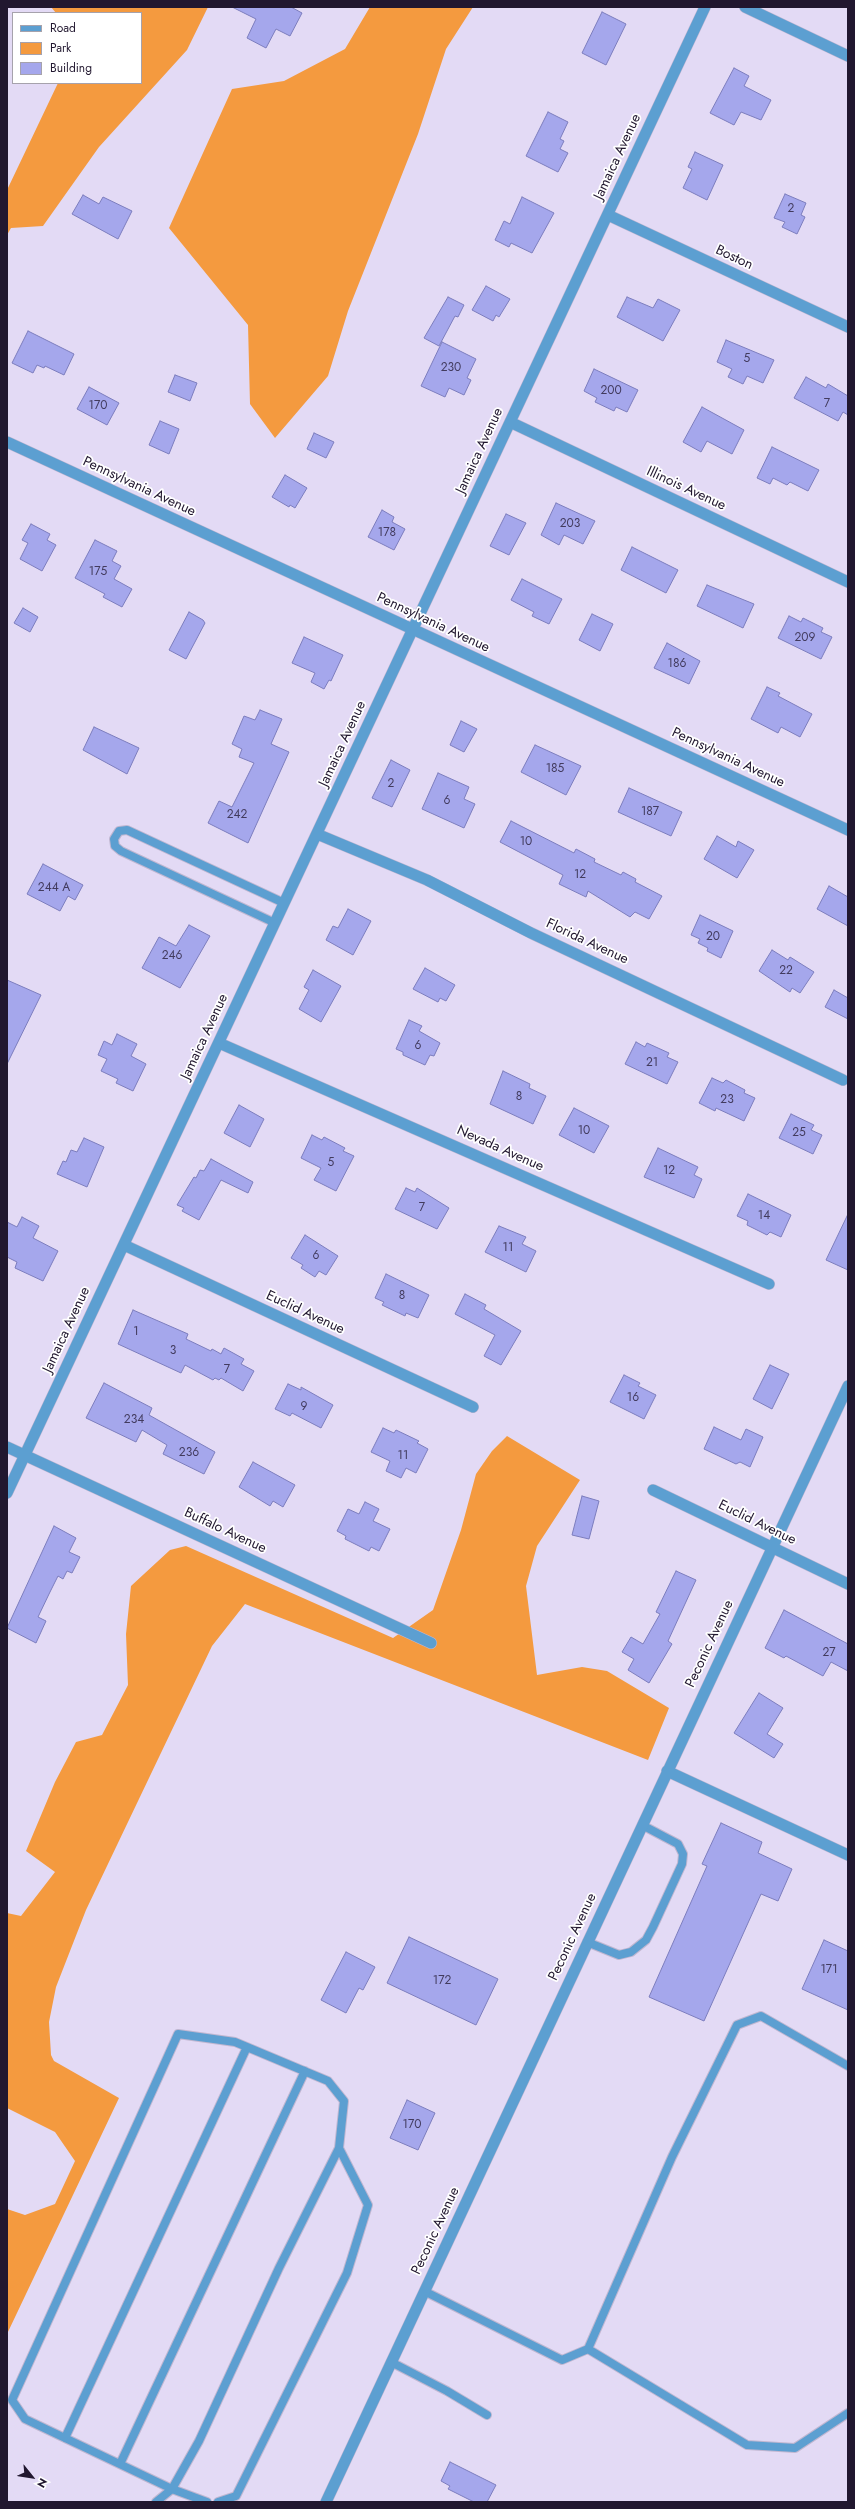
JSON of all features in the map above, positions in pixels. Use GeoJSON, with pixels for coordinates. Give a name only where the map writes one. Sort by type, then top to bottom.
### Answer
{"type":"FeatureCollection","features":[{"type":"Feature","properties":{"kind":"street","name":"Jamaica Avenue"},"geometry":{"type":"LineString","coordinates":[[7,1493],[705,7]]}},
{"type":"Feature","properties":{"kind":"street"},"geometry":{"type":"LineString","coordinates":[[745,7],[848,56]]}},
{"type":"Feature","properties":{"kind":"street","name":"Boston"},"geometry":{"type":"LineString","coordinates":[[608,215],[848,327]]}},
{"type":"Feature","properties":{"kind":"street","name":"Illinois Avenue"},"geometry":{"type":"LineString","coordinates":[[510,422],[848,582]]}},
{"type":"Feature","properties":{"kind":"street","name":"Pennsylvania Avenue"},"geometry":{"type":"LineString","coordinates":[[7,442],[848,830]]}},
{"type":"Feature","properties":{"kind":"street","name":"Florida Avenue"},"geometry":{"type":"LineString","coordinates":[[317,834],[427,880],[531,933],[843,1080]]}},
{"type":"Feature","properties":{"kind":"street","name":"Nevada Avenue"},"geometry":{"type":"LineString","coordinates":[[219,1042],[769,1284]]}},
{"type":"Feature","properties":{"kind":"street","name":"Euclid Avenue"},"geometry":{"type":"LineString","coordinates":[[124,1245],[473,1407]]}},
{"type":"Feature","properties":{"kind":"street","name":"Peconic Avenue"},"geometry":{"type":"LineString","coordinates":[[326,2502],[848,1386]]}},
{"type":"Feature","properties":{"kind":"street","name":"Buffalo Avenue"},"geometry":{"type":"LineString","coordinates":[[7,1447],[431,1643]]}},
{"type":"Feature","properties":{"kind":"street","name":"Euclid Avenue"},"geometry":{"type":"LineString","coordinates":[[653,1490],[848,1584]]}},
{"type":"Feature","properties":{"kind":"street"},"geometry":{"type":"LineString","coordinates":[[668,1771],[848,1855]]}},
{"type":"Feature","properties":{"kind":"lane"},"geometry":{"type":"LineString","coordinates":[[275,923],[121,851],[115,846],[114,839],[119,831],[127,830],[284,903]]}},
{"type":"Feature","properties":{"kind":"lane"},"geometry":{"type":"LineString","coordinates":[[587,1942],[619,1955],[631,1952],[646,1940],[653,1926],[682,1864],[683,1854],[678,1844],[642,1825]]}},
{"type":"Feature","properties":{"kind":"lane"},"geometry":{"type":"LineString","coordinates":[[424,2291],[562,2360],[588,2349],[672,2157],[737,2025],[761,2016],[848,2066]]}},
{"type":"Feature","properties":{"kind":"lane"},"geometry":{"type":"LineString","coordinates":[[156,2502],[172,2489],[199,2441],[279,2268],[339,2148],[344,2101],[328,2081],[235,2042],[178,2034],[12,2400],[25,2419],[172,2489],[207,2502]]}},
{"type":"Feature","properties":{"kind":"lane"},"geometry":{"type":"LineString","coordinates":[[65,2438],[247,2047]]}},
{"type":"Feature","properties":{"kind":"lane"},"geometry":{"type":"LineString","coordinates":[[120,2464],[305,2071]]}},
{"type":"Feature","properties":{"kind":"lane"},"geometry":{"type":"LineString","coordinates":[[218,2502],[236,2496],[347,2273],[368,2205],[339,2148]]}},
{"type":"Feature","properties":{"kind":"lane"},"geometry":{"type":"LineString","coordinates":[[588,2349],[747,2445],[795,2448],[848,2413]]}},
{"type":"Feature","properties":{"kind":"lane"},"geometry":{"type":"LineString","coordinates":[[391,2362],[448,2391],[487,2416]]}},
{"type":"Feature","properties":{"kind":"green space"},"geometry":{"type":"Polygon","coordinates":[[[51,7],[208,7],[187,50],[99,147],[43,226],[11,228],[7,235],[7,190],[58,84],[142,84],[142,12],[55,12],[51,7]]]}},
{"type":"Feature","properties":{"kind":"green space"},"geometry":{"type":"Polygon","coordinates":[[[370,7],[473,7],[446,49],[418,134],[348,311],[328,376],[275,438],[250,404],[248,325],[169,228],[232,89],[284,81],[345,49],[370,7]]]}},
{"type":"Feature","properties":{"kind":"green space"},"geometry":{"type":"Polygon","coordinates":[[[507,1436],[580,1480],[537,1546],[526,1586],[537,1675],[582,1667],[607,1671],[669,1708],[648,1760],[245,1604],[212,1646],[86,1910],[56,1987],[49,2022],[51,2055],[54,2061],[119,2098],[7,2334],[7,2209],[25,2215],[55,2204],[75,2161],[55,2132],[7,2108],[7,1913],[21,1916],[55,1872],[26,1851],[55,1782],[76,1742],[102,1735],[128,1685],[126,1634],[131,1586],[170,1550],[186,1546],[393,1638],[433,1610],[461,1530],[476,1474],[492,1451],[507,1436]]]}},
{"type":"Feature","properties":{"kind":"building"},"geometry":{"type":"Polygon","coordinates":[[[232,7],[291,7],[302,13],[290,36],[276,29],[266,48],[247,38],[256,19],[232,7]]]}},
{"type":"Feature","properties":{"kind":"building"},"geometry":{"type":"Polygon","coordinates":[[[602,12],[626,24],[606,65],[582,53],[602,12]]]}},
{"type":"Feature","properties":{"kind":"building"},"geometry":{"type":"Polygon","coordinates":[[[734,68],[749,76],[744,86],[771,100],[761,120],[741,112],[734,125],[710,113],[734,68]]]}},
{"type":"Feature","properties":{"kind":"building"},"geometry":{"type":"Polygon","coordinates":[[[548,112],[568,122],[560,139],[564,141],[560,149],[568,153],[558,172],[526,156],[548,112]]]}},
{"type":"Feature","properties":{"kind":"building"},"geometry":{"type":"Polygon","coordinates":[[[695,152],[723,165],[707,200],[683,188],[692,169],[688,167],[695,152]]]}},
{"type":"Feature","properties":{"kind":"building"},"geometry":{"type":"Polygon","coordinates":[[[785,194],[806,203],[801,215],[805,217],[797,234],[782,227],[785,222],[774,218],[785,194]]]}},
{"type":"Feature","properties":{"kind":"building"},"geometry":{"type":"Polygon","coordinates":[[[83,195],[99,204],[103,197],[132,211],[118,239],[72,214],[83,195]]]}},
{"type":"Feature","properties":{"kind":"building"},"geometry":{"type":"Polygon","coordinates":[[[522,197],[554,213],[532,253],[511,243],[509,247],[495,240],[504,221],[510,224],[522,197]]]}},
{"type":"Feature","properties":{"kind":"building"},"geometry":{"type":"Polygon","coordinates":[[[486,286],[510,299],[499,317],[496,315],[493,321],[472,310],[486,286]]]}},
{"type":"Feature","properties":{"kind":"building"},"geometry":{"type":"Polygon","coordinates":[[[448,297],[464,305],[458,317],[455,316],[439,346],[424,338],[448,297]]]}},
{"type":"Feature","properties":{"kind":"building"},"geometry":{"type":"Polygon","coordinates":[[[627,297],[653,308],[658,299],[680,310],[663,341],[617,317],[627,297]]]}},
{"type":"Feature","properties":{"kind":"building"},"geometry":{"type":"Polygon","coordinates":[[[28,331],[74,354],[64,375],[45,366],[44,368],[37,365],[33,373],[12,363],[28,331]]]}},
{"type":"Feature","properties":{"kind":"building"},"geometry":{"type":"Polygon","coordinates":[[[726,340],[774,360],[763,383],[747,376],[743,384],[728,377],[732,369],[717,362],[726,340]]]}},
{"type":"Feature","properties":{"kind":"building"},"geometry":{"type":"Polygon","coordinates":[[[442,342],[476,359],[467,378],[471,380],[464,395],[449,388],[445,397],[421,386],[442,342]]]}},
{"type":"Feature","properties":{"kind":"building"},"geometry":{"type":"Polygon","coordinates":[[[594,369],[638,390],[627,412],[616,407],[614,411],[595,402],[597,398],[584,391],[594,369]]]}},
{"type":"Feature","properties":{"kind":"building"},"geometry":{"type":"Polygon","coordinates":[[[175,375],[197,383],[190,401],[168,392],[175,375]]]}},
{"type":"Feature","properties":{"kind":"building"},"geometry":{"type":"Polygon","coordinates":[[[806,377],[826,388],[828,384],[848,396],[848,415],[843,412],[838,421],[794,398],[806,377]]]}},
{"type":"Feature","properties":{"kind":"building"},"geometry":{"type":"Polygon","coordinates":[[[89,387],[119,403],[107,425],[77,409],[89,387]]]}},
{"type":"Feature","properties":{"kind":"building"},"geometry":{"type":"Polygon","coordinates":[[[702,407],[744,430],[732,454],[707,441],[701,452],[683,442],[702,407]]]}},
{"type":"Feature","properties":{"kind":"building"},"geometry":{"type":"Polygon","coordinates":[[[160,421],[179,429],[169,454],[149,445],[160,421]]]}},
{"type":"Feature","properties":{"kind":"building"},"geometry":{"type":"Polygon","coordinates":[[[314,433],[334,442],[326,458],[307,449],[314,433]]]}},
{"type":"Feature","properties":{"kind":"building"},"geometry":{"type":"Polygon","coordinates":[[[772,447],[819,470],[808,491],[790,482],[787,485],[773,478],[770,484],[757,478],[772,447]]]}},
{"type":"Feature","properties":{"kind":"building"},"geometry":{"type":"Polygon","coordinates":[[[285,475],[307,488],[295,508],[290,505],[289,507],[272,497],[285,475]]]}},
{"type":"Feature","properties":{"kind":"building"},"geometry":{"type":"Polygon","coordinates":[[[556,503],[595,521],[583,544],[564,535],[559,545],[541,535],[556,503]]]}},
{"type":"Feature","properties":{"kind":"building"},"geometry":{"type":"Polygon","coordinates":[[[382,510],[394,517],[392,522],[405,529],[394,550],[368,537],[382,510]]]}},
{"type":"Feature","properties":{"kind":"building"},"geometry":{"type":"Polygon","coordinates":[[[506,514],[526,523],[509,555],[490,546],[506,514]]]}},
{"type":"Feature","properties":{"kind":"building"},"geometry":{"type":"Polygon","coordinates":[[[31,524],[50,534],[47,540],[56,545],[42,571],[20,559],[28,543],[22,540],[31,524]]]}},
{"type":"Feature","properties":{"kind":"building"},"geometry":{"type":"Polygon","coordinates":[[[95,540],[117,551],[112,561],[121,566],[114,579],[132,589],[122,607],[103,597],[105,594],[75,578],[95,540]]]}},
{"type":"Feature","properties":{"kind":"building"},"geometry":{"type":"Polygon","coordinates":[[[632,547],[678,570],[666,593],[621,570],[632,547]]]}},
{"type":"Feature","properties":{"kind":"building"},"geometry":{"type":"Polygon","coordinates":[[[522,579],[562,599],[549,624],[532,616],[534,612],[511,600],[522,579]]]}},
{"type":"Feature","properties":{"kind":"building"},"geometry":{"type":"Polygon","coordinates":[[[707,585],[754,604],[743,628],[697,606],[707,585]]]}},
{"type":"Feature","properties":{"kind":"building"},"geometry":{"type":"Polygon","coordinates":[[[23,608],[38,617],[30,632],[14,623],[23,608]]]}},
{"type":"Feature","properties":{"kind":"building"},"geometry":{"type":"Polygon","coordinates":[[[189,612],[203,620],[205,623],[186,659],[169,650],[189,612]]]}},
{"type":"Feature","properties":{"kind":"building"},"geometry":{"type":"Polygon","coordinates":[[[592,614],[613,624],[600,651],[579,640],[592,614]]]}},
{"type":"Feature","properties":{"kind":"building"},"geometry":{"type":"Polygon","coordinates":[[[789,616],[801,622],[803,618],[823,628],[821,632],[832,637],[821,659],[778,638],[789,616]]]}},
{"type":"Feature","properties":{"kind":"building"},"geometry":{"type":"Polygon","coordinates":[[[304,637],[343,655],[331,681],[329,680],[324,689],[311,682],[315,673],[292,663],[304,637]]]}},
{"type":"Feature","properties":{"kind":"building"},"geometry":{"type":"Polygon","coordinates":[[[667,643],[700,661],[689,684],[654,668],[667,643]]]}},
{"type":"Feature","properties":{"kind":"building"},"geometry":{"type":"Polygon","coordinates":[[[767,687],[780,693],[778,696],[812,714],[800,737],[781,727],[778,733],[751,719],[767,687]]]}},
{"type":"Feature","properties":{"kind":"building"},"geometry":{"type":"Polygon","coordinates":[[[260,710],[282,719],[271,744],[289,752],[248,843],[208,823],[219,801],[232,807],[254,763],[239,757],[242,749],[232,744],[244,716],[255,720],[260,710]]]}},
{"type":"Feature","properties":{"kind":"building"},"geometry":{"type":"Polygon","coordinates":[[[461,721],[477,729],[464,752],[450,745],[461,721]]]}},
{"type":"Feature","properties":{"kind":"building"},"geometry":{"type":"Polygon","coordinates":[[[94,727],[139,748],[127,774],[83,750],[94,727]]]}},
{"type":"Feature","properties":{"kind":"building"},"geometry":{"type":"Polygon","coordinates":[[[535,745],[581,766],[566,795],[521,772],[535,745]]]}},
{"type":"Feature","properties":{"kind":"building"},"geometry":{"type":"Polygon","coordinates":[[[391,760],[410,770],[392,807],[372,798],[391,760]]]}},
{"type":"Feature","properties":{"kind":"building"},"geometry":{"type":"Polygon","coordinates":[[[438,773],[469,787],[464,799],[475,804],[464,828],[422,809],[438,773]]]}},
{"type":"Feature","properties":{"kind":"building"},"geometry":{"type":"Polygon","coordinates":[[[629,788],[682,812],[671,836],[618,812],[629,788]]]}},
{"type":"Feature","properties":{"kind":"building"},"geometry":{"type":"Polygon","coordinates":[[[511,821],[574,853],[576,849],[595,859],[594,862],[621,875],[623,872],[636,879],[635,882],[662,896],[649,919],[635,912],[630,917],[588,891],[586,897],[559,884],[563,875],[500,842],[511,821]]]}},
{"type":"Feature","properties":{"kind":"building"},"geometry":{"type":"Polygon","coordinates":[[[717,836],[736,847],[738,841],[754,850],[737,878],[704,859],[717,836]]]}},
{"type":"Feature","properties":{"kind":"building"},"geometry":{"type":"Polygon","coordinates":[[[43,864],[83,885],[75,900],[68,896],[60,911],[27,894],[43,864]]]}},
{"type":"Feature","properties":{"kind":"building"},"geometry":{"type":"Polygon","coordinates":[[[829,886],[848,897],[848,926],[817,909],[829,886]]]}},
{"type":"Feature","properties":{"kind":"building"},"geometry":{"type":"Polygon","coordinates":[[[348,909],[371,921],[353,955],[326,940],[333,926],[338,928],[348,909]]]}},
{"type":"Feature","properties":{"kind":"building"},"geometry":{"type":"Polygon","coordinates":[[[700,915],[733,931],[721,958],[707,951],[708,948],[698,943],[700,939],[691,935],[700,915]]]}},
{"type":"Feature","properties":{"kind":"building"},"geometry":{"type":"Polygon","coordinates":[[[189,925],[210,936],[180,988],[142,968],[159,937],[176,946],[189,925]]]}},
{"type":"Feature","properties":{"kind":"building"},"geometry":{"type":"Polygon","coordinates":[[[772,950],[788,960],[790,957],[814,972],[800,993],[792,988],[790,992],[759,971],[772,950]]]}},
{"type":"Feature","properties":{"kind":"building"},"geometry":{"type":"Polygon","coordinates":[[[425,968],[455,985],[446,1001],[440,998],[438,1002],[413,989],[425,968]]]}},
{"type":"Feature","properties":{"kind":"building"},"geometry":{"type":"Polygon","coordinates":[[[313,970],[341,986],[321,1022],[299,1009],[309,990],[304,987],[313,970]]]}},
{"type":"Feature","properties":{"kind":"building"},"geometry":{"type":"Polygon","coordinates":[[[7,980],[41,995],[7,1064],[7,980]]]}},
{"type":"Feature","properties":{"kind":"building"},"geometry":{"type":"Polygon","coordinates":[[[834,990],[848,998],[848,1019],[825,1007],[834,990]]]}},
{"type":"Feature","properties":{"kind":"building"},"geometry":{"type":"Polygon","coordinates":[[[409,1020],[422,1026],[419,1031],[440,1043],[434,1056],[430,1055],[425,1065],[403,1055],[403,1052],[396,1049],[409,1020]]]}},
{"type":"Feature","properties":{"kind":"building"},"geometry":{"type":"Polygon","coordinates":[[[117,1034],[137,1044],[131,1056],[146,1064],[133,1091],[116,1083],[118,1079],[101,1071],[107,1059],[98,1055],[104,1041],[112,1045],[117,1034]]]}},
{"type":"Feature","properties":{"kind":"building"},"geometry":{"type":"Polygon","coordinates":[[[636,1042],[645,1047],[647,1043],[669,1053],[667,1057],[678,1062],[667,1084],[625,1064],[636,1042]]]}},
{"type":"Feature","properties":{"kind":"building"},"geometry":{"type":"Polygon","coordinates":[[[503,1071],[530,1084],[529,1088],[546,1096],[533,1124],[490,1104],[503,1071]]]}},
{"type":"Feature","properties":{"kind":"building"},"geometry":{"type":"Polygon","coordinates":[[[712,1078],[723,1083],[726,1080],[745,1090],[744,1093],[755,1098],[744,1121],[716,1108],[715,1111],[699,1103],[712,1078]]]}},
{"type":"Feature","properties":{"kind":"building"},"geometry":{"type":"Polygon","coordinates":[[[239,1105],[264,1119],[250,1147],[224,1133],[239,1105]]]}},
{"type":"Feature","properties":{"kind":"building"},"geometry":{"type":"Polygon","coordinates":[[[574,1108],[609,1126],[594,1153],[559,1135],[574,1108]]]}},
{"type":"Feature","properties":{"kind":"building"},"geometry":{"type":"Polygon","coordinates":[[[791,1114],[814,1125],[811,1130],[822,1135],[813,1154],[779,1138],[791,1114]]]}},
{"type":"Feature","properties":{"kind":"building"},"geometry":{"type":"Polygon","coordinates":[[[312,1135],[322,1140],[324,1137],[345,1148],[343,1151],[354,1156],[336,1191],[314,1180],[321,1168],[301,1158],[312,1135]]]}},
{"type":"Feature","properties":{"kind":"building"},"geometry":{"type":"Polygon","coordinates":[[[84,1138],[104,1147],[87,1187],[57,1174],[63,1161],[66,1162],[71,1150],[77,1152],[84,1138]]]}},
{"type":"Feature","properties":{"kind":"building"},"geometry":{"type":"Polygon","coordinates":[[[658,1148],[698,1167],[694,1175],[702,1179],[694,1198],[644,1177],[658,1148]]]}},
{"type":"Feature","properties":{"kind":"building"},"geometry":{"type":"Polygon","coordinates":[[[211,1159],[253,1182],[248,1193],[221,1180],[199,1220],[182,1211],[184,1208],[177,1205],[194,1177],[196,1178],[200,1170],[204,1171],[211,1159]]]}},
{"type":"Feature","properties":{"kind":"building"},"geometry":{"type":"Polygon","coordinates":[[[406,1188],[415,1192],[417,1188],[449,1208],[437,1229],[395,1209],[406,1188]]]}},
{"type":"Feature","properties":{"kind":"building"},"geometry":{"type":"Polygon","coordinates":[[[748,1194],[791,1215],[781,1237],[770,1232],[767,1235],[747,1225],[748,1221],[737,1216],[748,1194]]]}},
{"type":"Feature","properties":{"kind":"building"},"geometry":{"type":"Polygon","coordinates":[[[848,1214],[848,1270],[826,1260],[848,1214]]]}},
{"type":"Feature","properties":{"kind":"building"},"geometry":{"type":"Polygon","coordinates":[[[22,1217],[39,1226],[33,1238],[58,1251],[43,1281],[15,1268],[17,1262],[7,1257],[7,1222],[17,1227],[22,1217]]]}},
{"type":"Feature","properties":{"kind":"building"},"geometry":{"type":"Polygon","coordinates":[[[499,1226],[526,1237],[522,1244],[536,1251],[526,1272],[485,1252],[499,1226]]]}},
{"type":"Feature","properties":{"kind":"building"},"geometry":{"type":"Polygon","coordinates":[[[305,1235],[338,1256],[326,1275],[319,1271],[315,1277],[301,1268],[303,1265],[291,1258],[305,1235]]]}},
{"type":"Feature","properties":{"kind":"building"},"geometry":{"type":"Polygon","coordinates":[[[386,1274],[429,1295],[418,1318],[406,1313],[405,1316],[382,1305],[384,1302],[375,1298],[386,1274]]]}},
{"type":"Feature","properties":{"kind":"building"},"geometry":{"type":"Polygon","coordinates":[[[465,1294],[486,1305],[484,1309],[521,1331],[501,1365],[484,1356],[495,1335],[455,1314],[465,1294]]]}},
{"type":"Feature","properties":{"kind":"building"},"geometry":{"type":"Polygon","coordinates":[[[133,1310],[188,1334],[186,1339],[211,1351],[212,1349],[221,1354],[224,1348],[244,1359],[241,1364],[254,1371],[243,1391],[221,1378],[219,1380],[215,1378],[213,1380],[185,1365],[181,1373],[118,1344],[133,1310]]]}},
{"type":"Feature","properties":{"kind":"building"},"geometry":{"type":"Polygon","coordinates":[[[770,1365],[789,1374],[772,1409],[753,1399],[770,1365]]]}},
{"type":"Feature","properties":{"kind":"building"},"geometry":{"type":"Polygon","coordinates":[[[624,1375],[640,1383],[638,1386],[656,1395],[644,1419],[610,1402],[624,1375]]]}},
{"type":"Feature","properties":{"kind":"building"},"geometry":{"type":"Polygon","coordinates":[[[104,1383],[152,1408],[149,1415],[215,1452],[204,1474],[163,1454],[167,1445],[142,1430],[136,1442],[86,1418],[104,1383]]]}},
{"type":"Feature","properties":{"kind":"building"},"geometry":{"type":"Polygon","coordinates":[[[288,1384],[301,1390],[301,1387],[333,1405],[321,1428],[292,1413],[290,1416],[275,1409],[288,1384]]]}},
{"type":"Feature","properties":{"kind":"building"},"geometry":{"type":"Polygon","coordinates":[[[714,1427],[741,1440],[746,1429],[763,1437],[750,1467],[740,1462],[736,1464],[704,1449],[714,1427]]]}},
{"type":"Feature","properties":{"kind":"building"},"geometry":{"type":"Polygon","coordinates":[[[383,1428],[394,1433],[396,1430],[419,1441],[417,1443],[428,1449],[416,1473],[406,1468],[401,1478],[386,1471],[390,1461],[371,1452],[383,1428]]]}},
{"type":"Feature","properties":{"kind":"building"},"geometry":{"type":"Polygon","coordinates":[[[253,1462],[295,1485],[283,1507],[273,1501],[270,1506],[239,1487],[253,1462]]]}},
{"type":"Feature","properties":{"kind":"building"},"geometry":{"type":"Polygon","coordinates":[[[582,1496],[599,1501],[589,1539],[572,1535],[582,1496]]]}},
{"type":"Feature","properties":{"kind":"building"},"geometry":{"type":"Polygon","coordinates":[[[365,1502],[379,1509],[373,1521],[390,1529],[379,1551],[371,1547],[369,1551],[345,1539],[346,1536],[337,1531],[348,1509],[359,1514],[365,1502]]]}},
{"type":"Feature","properties":{"kind":"building"},"geometry":{"type":"Polygon","coordinates":[[[54,1526],[76,1538],[69,1552],[80,1557],[72,1573],[67,1571],[63,1579],[58,1576],[38,1617],[46,1621],[36,1643],[7,1628],[54,1526]]]}},
{"type":"Feature","properties":{"kind":"building"},"geometry":{"type":"Polygon","coordinates":[[[676,1571],[696,1580],[668,1641],[672,1644],[649,1683],[628,1670],[634,1659],[622,1652],[631,1637],[643,1644],[660,1614],[656,1612],[676,1571]]]}},
{"type":"Feature","properties":{"kind":"building"},"geometry":{"type":"Polygon","coordinates":[[[784,1610],[848,1644],[848,1671],[831,1662],[823,1676],[786,1656],[784,1658],[765,1648],[784,1610]]]}},
{"type":"Feature","properties":{"kind":"building"},"geometry":{"type":"Polygon","coordinates":[[[759,1693],[783,1708],[767,1734],[783,1744],[774,1758],[734,1733],[759,1693]]]}},
{"type":"Feature","properties":{"kind":"building"},"geometry":{"type":"Polygon","coordinates":[[[721,1823],[762,1842],[758,1853],[792,1869],[778,1901],[761,1894],[704,2021],[649,1997],[707,1866],[702,1864],[721,1823]]]}},
{"type":"Feature","properties":{"kind":"building"},"geometry":{"type":"Polygon","coordinates":[[[409,1937],[498,1979],[476,2025],[387,1983],[409,1937]]]}},
{"type":"Feature","properties":{"kind":"building"},"geometry":{"type":"Polygon","coordinates":[[[824,1940],[848,1951],[848,2010],[802,1989],[824,1940]]]}},
{"type":"Feature","properties":{"kind":"building"},"geometry":{"type":"Polygon","coordinates":[[[346,1952],[375,1967],[363,1990],[359,1988],[346,2013],[321,2000],[346,1952]]]}},
{"type":"Feature","properties":{"kind":"building"},"geometry":{"type":"Polygon","coordinates":[[[407,2100],[435,2113],[418,2150],[390,2138],[407,2100]]]}},
{"type":"Feature","properties":{"kind":"building"},"geometry":{"type":"Polygon","coordinates":[[[450,2462],[496,2485],[487,2502],[474,2502],[448,2489],[450,2486],[441,2481],[450,2462]]]}}]}
